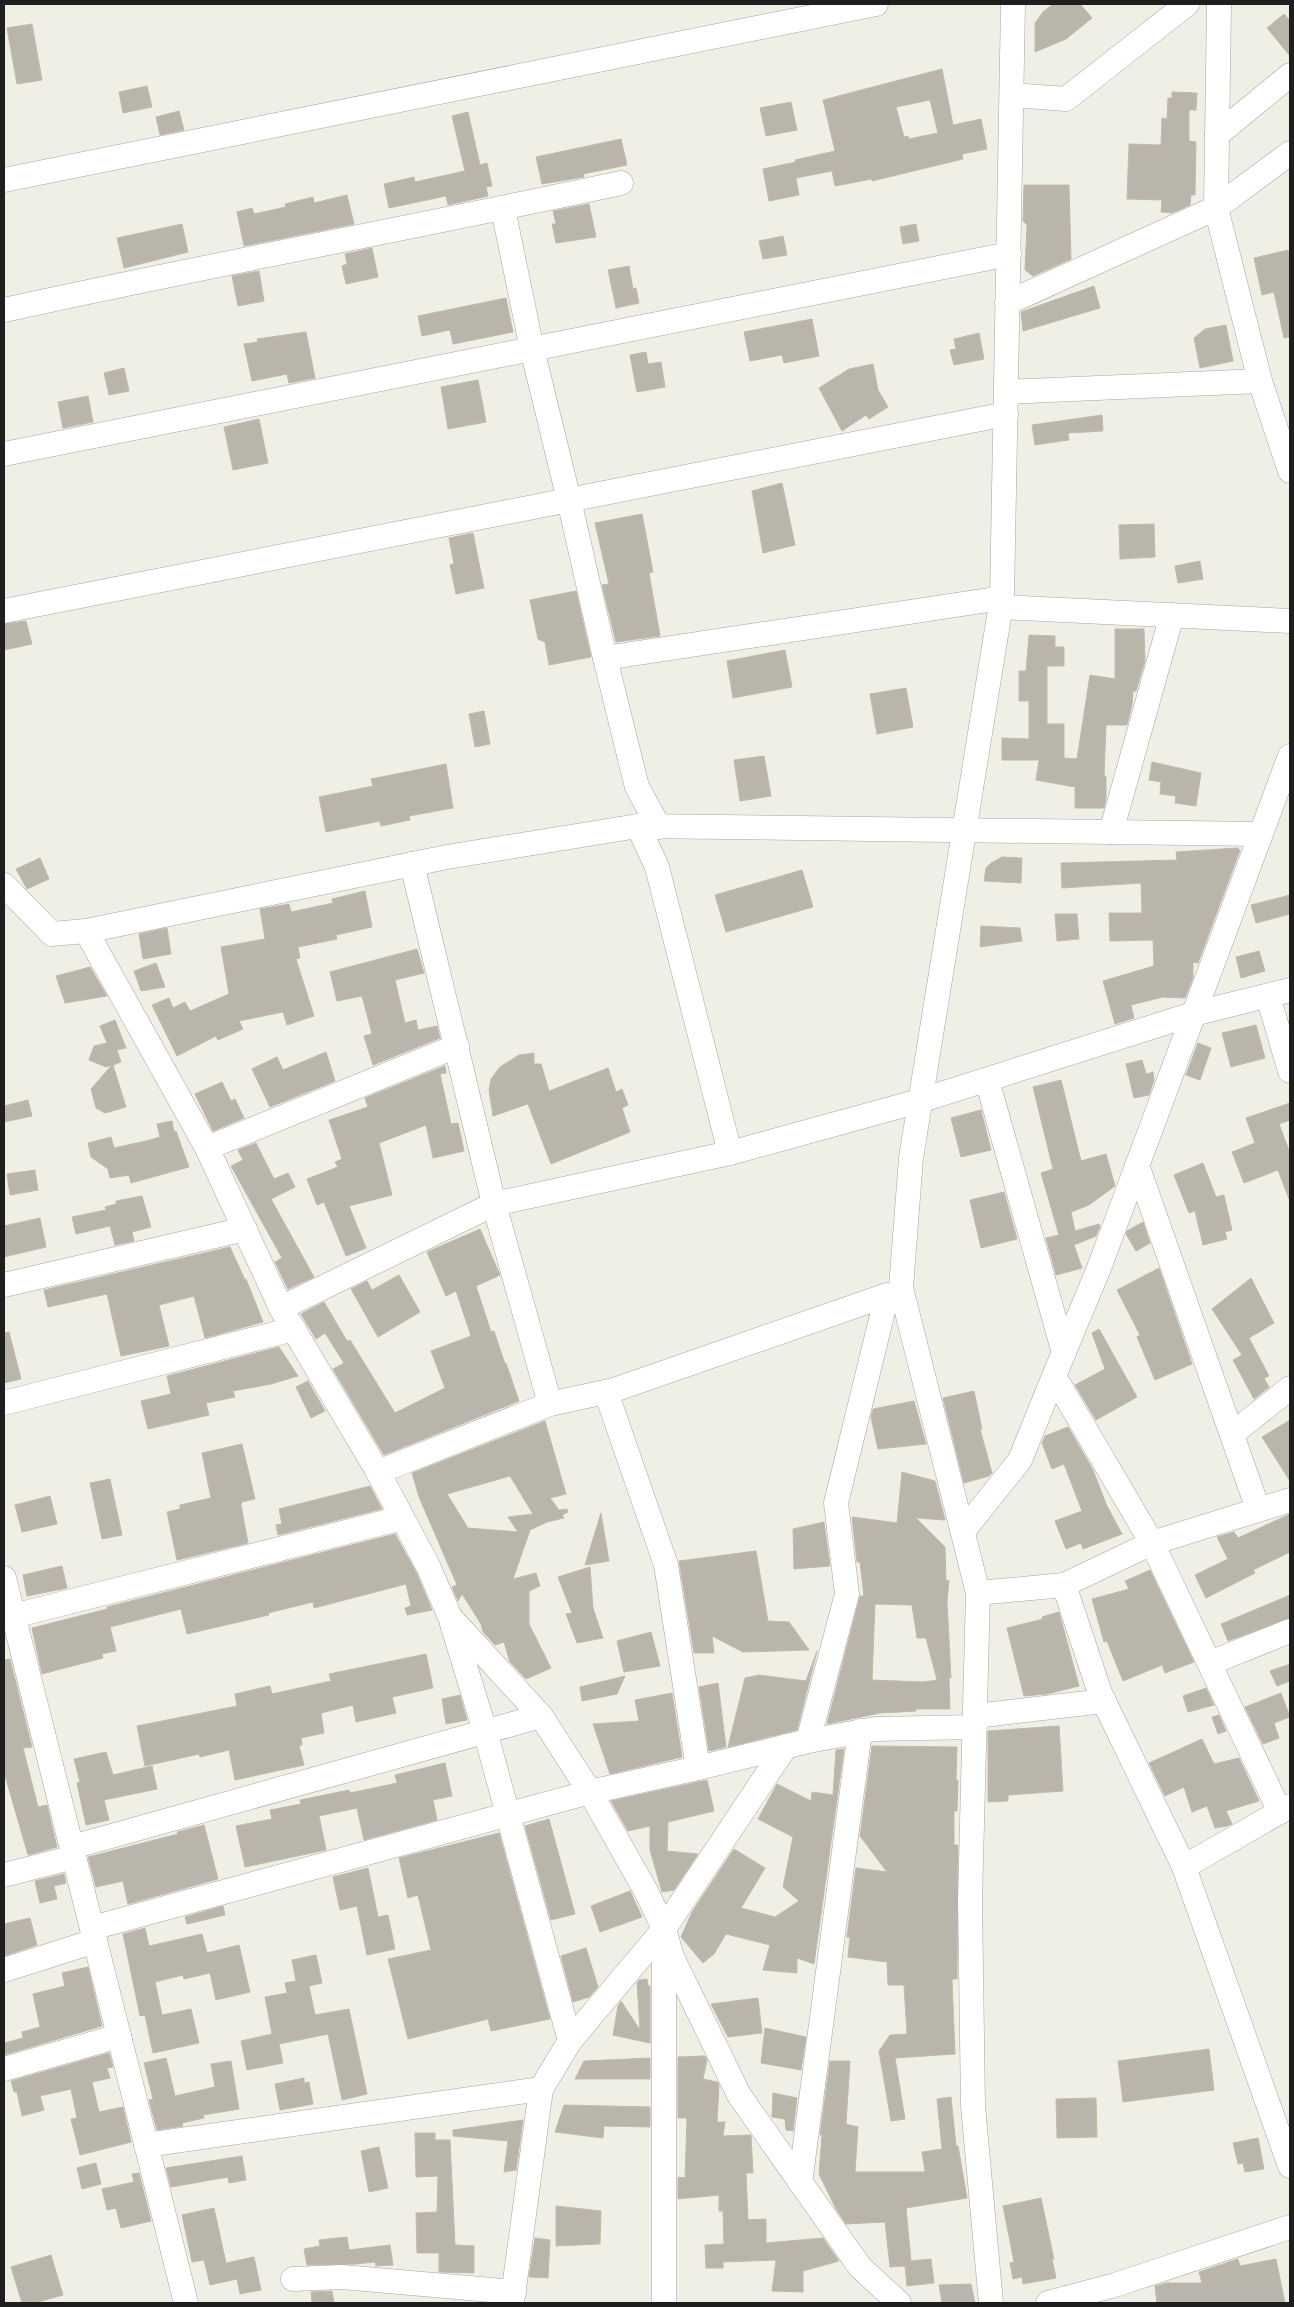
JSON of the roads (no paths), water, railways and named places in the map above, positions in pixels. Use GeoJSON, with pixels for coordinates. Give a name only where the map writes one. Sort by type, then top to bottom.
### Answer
{"type":"FeatureCollection","features":[{"type":"Feature","properties":{"kind":"street"},"geometry":{"type":"LineString","coordinates":[[4,180],[876,4]]}},
{"type":"Feature","properties":{"kind":"street"},"geometry":{"type":"LineString","coordinates":[[808,1741],[847,1594],[836,1503],[894,1291],[919,1101],[1001,602],[1007,403],[1007,303],[1013,4]]}},
{"type":"Feature","properties":{"kind":"street"},"geometry":{"type":"LineString","coordinates":[[1012,95],[1066,99],[1187,4]]}},
{"type":"Feature","properties":{"kind":"street"},"geometry":{"type":"LineString","coordinates":[[1219,4],[1216,208],[1260,380],[1290,470]]}},
{"type":"Feature","properties":{"kind":"street"},"geometry":{"type":"LineString","coordinates":[[1217,135],[1290,75]]}},
{"type":"Feature","properties":{"kind":"street"},"geometry":{"type":"LineString","coordinates":[[1007,303],[1216,208],[1290,153]]}},
{"type":"Feature","properties":{"kind":"street"},"geometry":{"type":"LineString","coordinates":[[4,310],[175,272],[621,183]]}},
{"type":"Feature","properties":{"kind":"street"},"geometry":{"type":"LineString","coordinates":[[503,208],[532,349],[605,658],[730,1153]]}},
{"type":"Feature","properties":{"kind":"street"},"geometry":{"type":"LineString","coordinates":[[4,454],[1009,254]]}},
{"type":"Feature","properties":{"kind":"street"},"geometry":{"type":"LineString","coordinates":[[4,610],[569,500],[1007,403],[1260,380]]}},
{"type":"Feature","properties":{"kind":"street"},"geometry":{"type":"LineString","coordinates":[[605,658],[1001,602],[1172,615],[1290,621]]}},
{"type":"Feature","properties":{"kind":"street"},"geometry":{"type":"LineString","coordinates":[[1111,832],[1172,615]]}},
{"type":"Feature","properties":{"kind":"street"},"geometry":{"type":"LineString","coordinates":[[964,1530],[1020,1460],[1099,1268],[1290,756]]}},
{"type":"Feature","properties":{"kind":"street"},"geometry":{"type":"LineString","coordinates":[[4,885],[52,934],[86,931],[412,864],[649,827],[1260,834]]}},
{"type":"Feature","properties":{"kind":"street"},"geometry":{"type":"LineString","coordinates":[[412,864],[494,1204],[550,1404]]}},
{"type":"Feature","properties":{"kind":"street"},"geometry":{"type":"LineString","coordinates":[[86,931],[207,1148],[281,1308],[378,1472],[428,1566],[450,1617],[485,1731],[570,2041]]}},
{"type":"Feature","properties":{"kind":"street"},"geometry":{"type":"LineString","coordinates":[[281,1308],[494,1204],[730,1153],[919,1101],[1193,1014],[1290,990]]}},
{"type":"Feature","properties":{"kind":"street"},"geometry":{"type":"LineString","coordinates":[[1268,996],[1290,1071]]}},
{"type":"Feature","properties":{"kind":"street"},"geometry":{"type":"LineString","coordinates":[[207,1148],[457,1046]]}},
{"type":"Feature","properties":{"kind":"street"},"geometry":{"type":"LineString","coordinates":[[987,1080],[1064,1353]]}},
{"type":"Feature","properties":{"kind":"street"},"geometry":{"type":"LineString","coordinates":[[1137,1165],[1258,1509]]}},
{"type":"Feature","properties":{"kind":"street"},"geometry":{"type":"LineString","coordinates":[[4,1285],[245,1230]]}},
{"type":"Feature","properties":{"kind":"street"},"geometry":{"type":"LineString","coordinates":[[378,1472],[550,1404],[606,1392],[894,1291]]}},
{"type":"Feature","properties":{"kind":"street"},"geometry":{"type":"LineString","coordinates":[[894,1291],[964,1530],[978,1593],[970,1900],[973,2106],[991,2303]]}},
{"type":"Feature","properties":{"kind":"street"},"geometry":{"type":"LineString","coordinates":[[4,1403],[294,1329]]}},
{"type":"Feature","properties":{"kind":"street"},"geometry":{"type":"LineString","coordinates":[[1054,1376],[1152,1542],[1210,1663],[1285,1809],[1184,1867]]}},
{"type":"Feature","properties":{"kind":"street"},"geometry":{"type":"LineString","coordinates":[[1232,1434],[1290,1388]]}},
{"type":"Feature","properties":{"kind":"street"},"geometry":{"type":"LineString","coordinates":[[606,1392],[666,1565],[698,1768]]}},
{"type":"Feature","properties":{"kind":"street"},"geometry":{"type":"LineString","coordinates":[[978,1593],[1064,1585],[1152,1542],[1290,1500]]}},
{"type":"Feature","properties":{"kind":"street"},"geometry":{"type":"LineString","coordinates":[[13,1616],[402,1518]]}},
{"type":"Feature","properties":{"kind":"street"},"geometry":{"type":"LineString","coordinates":[[4,1578],[186,2303]]}},
{"type":"Feature","properties":{"kind":"street"},"geometry":{"type":"LineString","coordinates":[[1064,1585],[1104,1701],[1184,1867],[1290,2166]]}},
{"type":"Feature","properties":{"kind":"street"},"geometry":{"type":"LineString","coordinates":[[450,1617],[541,1716],[590,1792],[647,1893],[664,1929],[672,1957],[739,2094],[860,2266],[899,2303]]}},
{"type":"Feature","properties":{"kind":"street"},"geometry":{"type":"LineString","coordinates":[[1210,1663],[1290,1631]]}},
{"type":"Feature","properties":{"kind":"street"},"geometry":{"type":"LineString","coordinates":[[4,1970],[93,1934],[590,1792],[808,1741],[875,1729],[975,1722],[1104,1701]]}},
{"type":"Feature","properties":{"kind":"street"},"geometry":{"type":"LineString","coordinates":[[4,1875],[73,1852],[541,1716]]}},
{"type":"Feature","properties":{"kind":"street"},"geometry":{"type":"LineString","coordinates":[[800,2183],[860,1732]]}},
{"type":"Feature","properties":{"kind":"street"},"geometry":{"type":"LineString","coordinates":[[294,2279],[342,2278],[513,2298],[541,2089],[570,2041],[664,1929],[786,1746]]}},
{"type":"Feature","properties":{"kind":"street"},"geometry":{"type":"LineString","coordinates":[[664,1929],[664,2303]]}},
{"type":"Feature","properties":{"kind":"street"},"geometry":{"type":"LineString","coordinates":[[4,2069],[119,2036]]}},
{"type":"Feature","properties":{"kind":"street"},"geometry":{"type":"LineString","coordinates":[[146,2144],[541,2089]]}},
{"type":"Feature","properties":{"kind":"street"},"geometry":{"type":"LineString","coordinates":[[1048,2303],[1115,2285],[1290,2227]]}}]}
